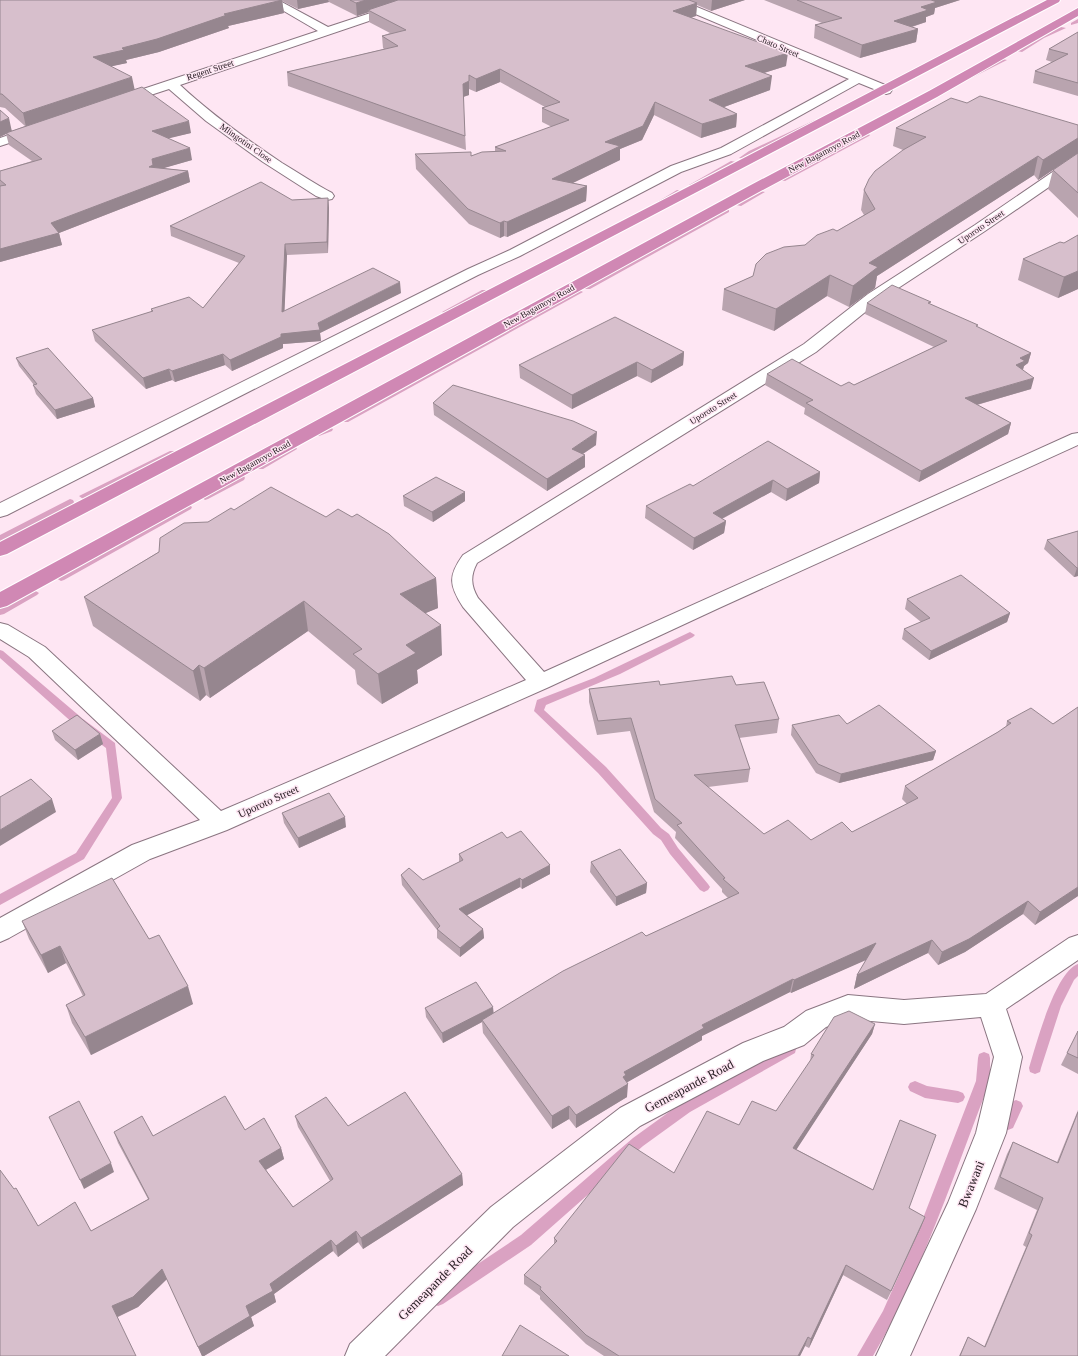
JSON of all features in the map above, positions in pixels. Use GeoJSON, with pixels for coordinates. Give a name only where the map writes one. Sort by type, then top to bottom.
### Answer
{"type":"FeatureCollection","features":[{"type":"Feature","properties":{"kind":"highway"},"geometry":{"type":"LineString","coordinates":[[0,550],[886,90],[1056,0]]}},
{"type":"Feature","properties":{"kind":"highway","name":"New Bagamoyo Road"},"geometry":{"type":"LineString","coordinates":[[0,601],[754,189],[933,94],[1078,11]]}},
{"type":"Feature","properties":{"kind":"street"},"geometry":{"type":"LineString","coordinates":[[270,0],[326,31]]}},
{"type":"Feature","properties":{"kind":"street","name":"Regent Street"},"geometry":{"type":"LineString","coordinates":[[112,104],[170,83],[421,0]]}},
{"type":"Feature","properties":{"kind":"street","name":"Chato Street"},"geometry":{"type":"LineString","coordinates":[[671,0],[886,90]]}},
{"type":"Feature","properties":{"kind":"street"},"geometry":{"type":"LineString","coordinates":[[0,511],[473,272],[515,253],[676,169],[726,151],[858,79]]}},
{"type":"Feature","properties":{"kind":"street","name":"Mlingotini Close"},"geometry":{"type":"LineString","coordinates":[[170,83],[195,107],[222,127],[279,166],[327,196]]}},
{"type":"Feature","properties":{"kind":"street"},"geometry":{"type":"LineString","coordinates":[[0,142],[19,129],[46,126]]}},
{"type":"Feature","properties":{"kind":"street","name":"Uporoto Street"},"geometry":{"type":"LineString","coordinates":[[541,682],[470,602],[462,590],[461,579],[463,570],[470,559],[810,348],[874,297],[980,228],[1078,161]]}},
{"type":"Feature","properties":{"kind":"street","name":"Uporoto Street"},"geometry":{"type":"LineString","coordinates":[[0,931],[141,852],[218,823],[541,682],[1078,438]]}},
{"type":"Feature","properties":{"kind":"street"},"geometry":{"type":"LineString","coordinates":[[0,630],[37,652],[218,823]]}},
{"type":"Feature","properties":{"kind":"street","name":"Gemeapande Road"},"geometry":{"type":"LineString","coordinates":[[362,1356],[502,1217],[630,1117],[753,1052],[794,1036],[816,1019],[848,1007],[904,1012],[991,1005],[1078,946]]}},
{"type":"Feature","properties":{"kind":"street","name":"Bwawani"},"geometry":{"type":"LineString","coordinates":[[893,1356],[961,1209],[991,1133],[1008,1057],[991,1005]]}},
{"type":"Feature","properties":{"kind":"building"},"geometry":{"type":"Polygon","coordinates":[[[0,0],[282,0],[224,14],[227,15],[157,39],[122,48],[124,50],[93,57],[132,77],[23,113],[2,94],[0,94],[0,0]]]}},
{"type":"Feature","properties":{"kind":"building"},"geometry":{"type":"Polygon","coordinates":[[[350,0],[366,0],[356,3],[350,0]]]}},
{"type":"Feature","properties":{"kind":"building"},"geometry":{"type":"Polygon","coordinates":[[[398,0],[689,0],[697,3],[673,11],[788,53],[745,66],[772,76],[709,100],[737,114],[702,124],[655,102],[643,126],[605,142],[620,146],[552,179],[587,186],[507,222],[504,221],[500,223],[468,209],[415,154],[471,152],[471,156],[482,152],[506,151],[495,147],[569,120],[542,108],[560,102],[500,69],[476,79],[469,75],[469,81],[463,84],[465,136],[287,72],[398,46],[382,36],[406,30],[368,10],[398,0]]]}},
{"type":"Feature","properties":{"kind":"building"},"geometry":{"type":"Polygon","coordinates":[[[797,0],[931,0],[937,2],[921,7],[928,10],[894,21],[918,29],[862,45],[815,25],[842,18],[797,0]]]}},
{"type":"Feature","properties":{"kind":"building"},"geometry":{"type":"Polygon","coordinates":[[[1078,32],[1078,83],[1035,71],[1068,54],[1049,49],[1078,32]]]}},
{"type":"Feature","properties":{"kind":"building"},"geometry":{"type":"Polygon","coordinates":[[[142,87],[189,121],[152,131],[190,148],[152,159],[153,165],[149,167],[188,171],[51,223],[59,233],[0,249],[0,186],[6,185],[0,180],[0,171],[42,159],[6,133],[142,87]]]}},
{"type":"Feature","properties":{"kind":"building"},"geometry":{"type":"Polygon","coordinates":[[[980,96],[1078,125],[1078,138],[1043,160],[1038,156],[869,263],[878,267],[853,286],[830,275],[776,309],[724,289],[753,276],[756,264],[766,254],[784,247],[805,245],[817,235],[833,229],[837,231],[875,209],[864,190],[869,179],[875,171],[903,150],[926,137],[896,128],[951,98],[967,103],[980,96]]]}},
{"type":"Feature","properties":{"kind":"building"},"geometry":{"type":"Polygon","coordinates":[[[0,110],[9,118],[0,122],[0,110]]]}},
{"type":"Feature","properties":{"kind":"building"},"geometry":{"type":"Polygon","coordinates":[[[1078,153],[1078,193],[1053,170],[1078,153]]]}},
{"type":"Feature","properties":{"kind":"building"},"geometry":{"type":"Polygon","coordinates":[[[261,182],[292,200],[328,198],[327,242],[285,244],[282,312],[373,268],[400,282],[318,323],[320,330],[281,334],[281,337],[230,360],[223,354],[172,371],[169,369],[143,378],[92,330],[153,311],[151,309],[189,297],[203,308],[245,256],[170,226],[261,182]]]}},
{"type":"Feature","properties":{"kind":"building"},"geometry":{"type":"Polygon","coordinates":[[[1078,235],[1078,271],[1064,277],[1023,259],[1060,242],[1064,243],[1078,235]]]}},
{"type":"Feature","properties":{"kind":"building"},"geometry":{"type":"Polygon","coordinates":[[[892,285],[931,302],[928,303],[978,325],[976,326],[1031,353],[1020,358],[1025,361],[1016,365],[1034,378],[965,398],[1011,423],[921,471],[806,403],[813,400],[767,374],[792,359],[841,386],[849,382],[854,385],[947,341],[867,303],[892,285]]]}},
{"type":"Feature","properties":{"kind":"building"},"geometry":{"type":"Polygon","coordinates":[[[615,317],[684,352],[652,370],[637,362],[572,395],[519,365],[615,317]]]}},
{"type":"Feature","properties":{"kind":"building"},"geometry":{"type":"Polygon","coordinates":[[[48,348],[93,398],[55,410],[33,385],[37,384],[16,358],[48,348]]]}},
{"type":"Feature","properties":{"kind":"building"},"geometry":{"type":"Polygon","coordinates":[[[453,385],[573,421],[597,432],[572,449],[585,455],[547,479],[433,403],[453,385]]]}},
{"type":"Feature","properties":{"kind":"building"},"geometry":{"type":"Polygon","coordinates":[[[768,441],[820,472],[787,489],[773,480],[713,513],[726,521],[694,538],[646,506],[690,484],[693,486],[768,441]]]}},
{"type":"Feature","properties":{"kind":"building"},"geometry":{"type":"Polygon","coordinates":[[[436,477],[465,492],[432,512],[403,496],[436,477]]]}},
{"type":"Feature","properties":{"kind":"building"},"geometry":{"type":"Polygon","coordinates":[[[271,487],[326,517],[338,509],[352,517],[357,514],[389,534],[436,578],[400,594],[441,625],[406,645],[416,653],[378,674],[353,654],[362,649],[304,601],[204,668],[199,665],[193,671],[84,597],[159,552],[160,538],[184,523],[208,522],[231,508],[234,510],[271,487]]]}},
{"type":"Feature","properties":{"kind":"building"},"geometry":{"type":"Polygon","coordinates":[[[1078,531],[1078,568],[1077,568],[1047,540],[1078,531]]]}},
{"type":"Feature","properties":{"kind":"building"},"geometry":{"type":"Polygon","coordinates":[[[961,575],[1010,613],[931,651],[904,629],[930,618],[907,599],[961,575]]]}},
{"type":"Feature","properties":{"kind":"building"},"geometry":{"type":"Polygon","coordinates":[[[732,676],[736,685],[764,682],[779,719],[735,725],[750,769],[694,775],[764,834],[788,820],[811,840],[842,822],[852,832],[918,798],[905,786],[998,732],[1011,723],[1007,721],[1031,708],[1053,724],[1078,707],[1078,887],[1040,912],[1028,901],[969,939],[942,952],[932,940],[857,975],[876,943],[794,980],[793,979],[702,1025],[704,1028],[624,1072],[626,1075],[623,1077],[628,1084],[576,1115],[569,1106],[552,1116],[482,1020],[563,971],[642,932],[646,936],[739,893],[723,879],[725,878],[677,825],[682,823],[655,799],[631,718],[598,721],[589,689],[659,681],[660,685],[732,676]]]}},
{"type":"Feature","properties":{"kind":"building"},"geometry":{"type":"Polygon","coordinates":[[[879,705],[936,751],[841,774],[818,764],[792,725],[839,715],[847,724],[879,705]]]}},
{"type":"Feature","properties":{"kind":"building"},"geometry":{"type":"Polygon","coordinates":[[[77,715],[100,734],[75,750],[52,731],[77,715]]]}},
{"type":"Feature","properties":{"kind":"building"},"geometry":{"type":"Polygon","coordinates":[[[31,779],[52,799],[0,830],[0,797],[31,779]]]}},
{"type":"Feature","properties":{"kind":"building"},"geometry":{"type":"Polygon","coordinates":[[[329,793],[345,817],[298,838],[282,813],[329,793]]]}},
{"type":"Feature","properties":{"kind":"building"},"geometry":{"type":"Polygon","coordinates":[[[521,831],[550,865],[522,880],[520,878],[459,909],[483,929],[460,948],[437,929],[440,926],[401,875],[409,868],[423,880],[463,860],[459,854],[502,832],[507,838],[521,831]]]}},
{"type":"Feature","properties":{"kind":"building"},"geometry":{"type":"Polygon","coordinates":[[[620,849],[647,883],[616,897],[591,862],[620,849]]]}},
{"type":"Feature","properties":{"kind":"building"},"geometry":{"type":"Polygon","coordinates":[[[112,878],[149,939],[159,935],[188,986],[85,1037],[66,1005],[85,995],[60,946],[41,955],[22,921],[112,878]]]}},
{"type":"Feature","properties":{"kind":"building"},"geometry":{"type":"Polygon","coordinates":[[[476,982],[493,1007],[442,1033],[425,1008],[476,982]]]}},
{"type":"Feature","properties":{"kind":"building"},"geometry":{"type":"Polygon","coordinates":[[[849,1011],[875,1024],[793,1148],[873,1190],[900,1120],[936,1135],[909,1208],[925,1217],[891,1291],[846,1265],[811,1339],[808,1337],[798,1356],[619,1356],[586,1335],[540,1289],[541,1287],[524,1275],[557,1241],[554,1238],[629,1144],[674,1173],[707,1111],[739,1125],[752,1101],[776,1111],[814,1055],[811,1054],[834,1017],[849,1011]]]}},
{"type":"Feature","properties":{"kind":"building"},"geometry":{"type":"Polygon","coordinates":[[[1078,1031],[1078,1058],[1067,1053],[1078,1031]]]}},
{"type":"Feature","properties":{"kind":"building"},"geometry":{"type":"Polygon","coordinates":[[[405,1092],[462,1174],[361,1238],[356,1231],[336,1246],[331,1240],[270,1284],[273,1291],[246,1306],[250,1316],[198,1347],[162,1269],[133,1297],[112,1306],[136,1356],[0,1356],[0,1170],[14,1189],[16,1188],[38,1226],[75,1202],[91,1231],[149,1199],[114,1132],[142,1116],[153,1136],[225,1096],[245,1130],[264,1118],[281,1148],[259,1161],[293,1207],[333,1179],[295,1116],[326,1097],[348,1126],[405,1092]]]}},
{"type":"Feature","properties":{"kind":"building"},"geometry":{"type":"Polygon","coordinates":[[[79,1101],[111,1163],[80,1180],[49,1117],[79,1101]]]}},
{"type":"Feature","properties":{"kind":"building"},"geometry":{"type":"Polygon","coordinates":[[[1078,1112],[1078,1356],[960,1356],[968,1337],[985,1347],[1032,1235],[1029,1233],[1043,1198],[1000,1177],[1013,1142],[1058,1163],[1078,1112]]]}},
{"type":"Feature","properties":{"kind":"building"},"geometry":{"type":"Polygon","coordinates":[[[520,1325],[569,1356],[502,1356],[520,1325]]]}},
{"type":"Feature","properties":{"kind":"waterway"},"geometry":{"type":"LineString","coordinates":[[1073,24],[1078,21]]}},
{"type":"Feature","properties":{"kind":"waterway"},"geometry":{"type":"LineString","coordinates":[[1020,51],[1042,37],[1063,28]]}},
{"type":"Feature","properties":{"kind":"waterway"},"geometry":{"type":"LineString","coordinates":[[965,79],[1004,60]]}},
{"type":"Feature","properties":{"kind":"waterway"},"geometry":{"type":"LineString","coordinates":[[742,158],[751,152],[817,121]]}},
{"type":"Feature","properties":{"kind":"waterway"},"geometry":{"type":"LineString","coordinates":[[783,180],[867,135]]}},
{"type":"Feature","properties":{"kind":"waterway"},"geometry":{"type":"LineString","coordinates":[[692,185],[733,162]]}},
{"type":"Feature","properties":{"kind":"waterway"},"geometry":{"type":"LineString","coordinates":[[657,204],[679,191]]}},
{"type":"Feature","properties":{"kind":"waterway"},"geometry":{"type":"LineString","coordinates":[[739,205],[762,192]]}},
{"type":"Feature","properties":{"kind":"waterway"},"geometry":{"type":"LineString","coordinates":[[587,287],[727,211]]}},
{"type":"Feature","properties":{"kind":"waterway"},"geometry":{"type":"LineString","coordinates":[[446,312],[485,292]]}},
{"type":"Feature","properties":{"kind":"waterway"},"geometry":{"type":"LineString","coordinates":[[345,420],[579,292]]}},
{"type":"Feature","properties":{"kind":"waterway"},"geometry":{"type":"LineString","coordinates":[[319,434],[329,429]]}},
{"type":"Feature","properties":{"kind":"waterway"},"geometry":{"type":"LineString","coordinates":[[260,467],[293,449]]}},
{"type":"Feature","properties":{"kind":"waterway"},"geometry":{"type":"LineString","coordinates":[[83,496],[173,453]]}},
{"type":"Feature","properties":{"kind":"waterway"},"geometry":{"type":"LineString","coordinates":[[205,497],[241,478]]}},
{"type":"Feature","properties":{"kind":"waterway"},"geometry":{"type":"LineString","coordinates":[[0,539],[70,502]]}},
{"type":"Feature","properties":{"kind":"waterway"},"geometry":{"type":"LineString","coordinates":[[61,578],[188,507]]}},
{"type":"Feature","properties":{"kind":"waterway"},"geometry":{"type":"LineString","coordinates":[[1,612],[34,593]]}},
{"type":"Feature","properties":{"kind":"waterway"},"geometry":{"type":"LineString","coordinates":[[690,635],[617,672],[541,703],[539,711],[602,770],[657,831],[665,837],[674,851],[704,887]]}},
{"type":"Feature","properties":{"kind":"waterway"},"geometry":{"type":"LineString","coordinates":[[0,653],[79,722],[111,746],[117,798],[80,856],[0,900]]}},
{"type":"Feature","properties":{"kind":"waterway"},"geometry":{"type":"LineString","coordinates":[[1035,1068],[1055,1006],[1070,976],[1078,969]]}},
{"type":"Feature","properties":{"kind":"waterway"},"geometry":{"type":"LineString","coordinates":[[438,1299],[526,1240],[638,1142],[685,1108],[790,1049]]}},
{"type":"Feature","properties":{"kind":"waterway"},"geometry":{"type":"LineString","coordinates":[[865,1356],[888,1316],[921,1241],[983,1081],[984,1058]]}},
{"type":"Feature","properties":{"kind":"waterway"},"geometry":{"type":"LineString","coordinates":[[915,1087],[925,1092],[958,1097]]}},
{"type":"Feature","properties":{"kind":"waterway"},"geometry":{"type":"LineString","coordinates":[[1008,1124],[1016,1106]]}}]}
